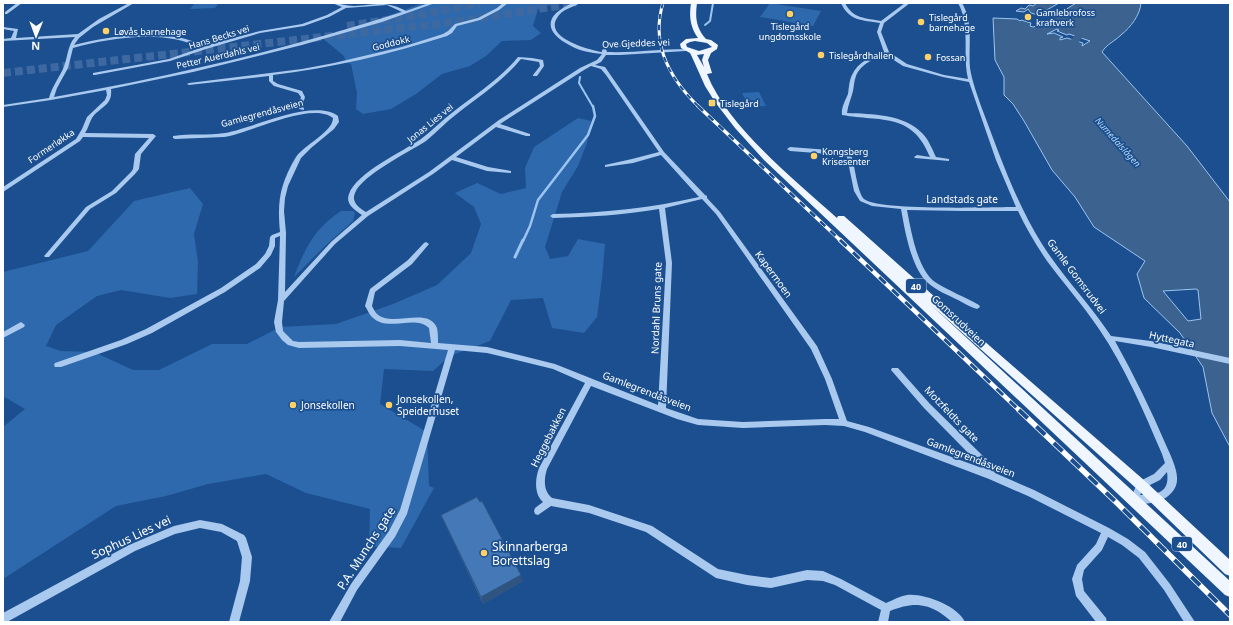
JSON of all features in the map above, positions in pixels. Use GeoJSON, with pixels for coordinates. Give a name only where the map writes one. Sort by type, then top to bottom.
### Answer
{"type":"FeatureCollection","features":[{"type":"Feature","properties":{"kind":"main road"},"geometry":{"type":"LineString","coordinates":[[687,47],[689,32],[687,16],[688,3]]}},
{"type":"Feature","properties":{"kind":"main road","name":"40"},"geometry":{"type":"LineString","coordinates":[[694,3],[693,16],[695,29],[703,39],[715,45],[713,50],[708,52]]}},
{"type":"Feature","properties":{"kind":"main road"},"geometry":{"type":"LineString","coordinates":[[687,47],[703,39]]}},
{"type":"Feature","properties":{"kind":"main road"},"geometry":{"type":"LineString","coordinates":[[687,47],[708,52]]}},
{"type":"Feature","properties":{"kind":"main road","name":"Gomsrudveien"},"geometry":{"type":"LineString","coordinates":[[687,47],[697,60],[708,84],[720,104],[767,158],[1230,590]]}},
{"type":"Feature","properties":{"kind":"main road","name":"Gomsrudveien"},"geometry":{"type":"LineString","coordinates":[[708,52],[705,58],[706,65],[711,78],[722,97],[746,127],[774,156],[972,337],[1141,485],[1230,569]]}},
{"type":"Feature","properties":{"kind":"street"},"geometry":{"type":"LineString","coordinates":[[6,13],[20,3]]}},
{"type":"Feature","properties":{"kind":"street"},"geometry":{"type":"LineString","coordinates":[[51,99],[54,88],[66,66],[74,41],[116,11],[132,3]]}},
{"type":"Feature","properties":{"kind":"street"},"geometry":{"type":"LineString","coordinates":[[334,3],[345,7],[388,4],[404,12]]}},
{"type":"Feature","properties":{"kind":"street","name":"Petter Auerdahls vei"},"geometry":{"type":"LineString","coordinates":[[3,106],[51,99],[108,88],[270,52],[433,3]]}},
{"type":"Feature","properties":{"kind":"street","name":"Goddokk"},"geometry":{"type":"LineString","coordinates":[[189,84],[302,70],[413,46],[446,34],[457,24],[479,19],[506,3]]}},
{"type":"Feature","properties":{"kind":"street","name":"Ove Gjeddes vei"},"geometry":{"type":"LineString","coordinates":[[578,3],[560,12],[553,21],[554,30],[565,41],[578,48],[598,52]]}},
{"type":"Feature","properties":{"kind":"street"},"geometry":{"type":"LineString","coordinates":[[843,3],[850,15],[882,22]]}},
{"type":"Feature","properties":{"kind":"street"},"geometry":{"type":"LineString","coordinates":[[908,3],[882,22],[879,32],[886,53],[905,65],[943,76],[970,81]]}},
{"type":"Feature","properties":{"kind":"street","name":"Gamle Gomsrudvei"},"geometry":{"type":"LineString","coordinates":[[960,3],[966,12],[967,57],[970,81],[1020,209],[1036,240],[1050,262],[1109,338],[1164,448],[1173,473],[1170,487],[1162,496],[1156,499]]}},
{"type":"Feature","properties":{"kind":"street","name":"Hans Becks vei"},"geometry":{"type":"LineString","coordinates":[[95,74],[170,60],[204,48],[265,31],[302,25],[328,16],[345,7]]}},
{"type":"Feature","properties":{"kind":"street"},"geometry":{"type":"LineString","coordinates":[[3,28],[16,30],[13,39]]}},
{"type":"Feature","properties":{"kind":"street"},"geometry":{"type":"LineString","coordinates":[[3,40],[81,35]]}},
{"type":"Feature","properties":{"kind":"street"},"geometry":{"type":"LineString","coordinates":[[72,46],[94,41],[141,36],[188,41],[204,48]]}},
{"type":"Feature","properties":{"kind":"street","name":"Ove Gjeddes vei"},"geometry":{"type":"LineString","coordinates":[[565,41],[604,51],[687,47]]}},
{"type":"Feature","properties":{"kind":"street"},"geometry":{"type":"LineString","coordinates":[[591,65],[598,52],[604,51]]}},
{"type":"Feature","properties":{"kind":"street"},"geometry":{"type":"LineString","coordinates":[[281,300],[333,243],[366,215],[452,158],[496,125],[599,61],[604,51]]}},
{"type":"Feature","properties":{"kind":"street"},"geometry":{"type":"LineString","coordinates":[[886,53],[880,54],[868,61],[854,76],[851,91],[844,108],[844,114],[883,117],[907,124],[921,134],[926,140],[934,159]]}},
{"type":"Feature","properties":{"kind":"street","name":"Jonas Lies vei"},"geometry":{"type":"LineString","coordinates":[[366,215],[352,204],[351,199],[351,194],[360,182],[374,171],[424,139],[454,113],[498,80],[520,58],[540,61],[542,66],[535,75]]}},
{"type":"Feature","properties":{"kind":"street","name":"Kapermoen"},"geometry":{"type":"LineString","coordinates":[[591,65],[603,68],[662,153],[705,197],[718,213],[818,353],[844,423]]}},
{"type":"Feature","properties":{"kind":"street"},"geometry":{"type":"LineString","coordinates":[[271,73],[271,80],[276,85],[300,92],[303,97],[301,104],[302,110]]}},
{"type":"Feature","properties":{"kind":"street","name":"Formerløkka"},"geometry":{"type":"LineString","coordinates":[[3,190],[70,146],[82,135],[89,118],[107,100],[109,95],[108,88]]}},
{"type":"Feature","properties":{"kind":"street","name":"Gamlegrendåsveien"},"geometry":{"type":"LineString","coordinates":[[175,136],[224,135],[304,112],[317,110],[332,113],[336,116],[336,122],[332,128],[299,157],[291,170],[282,198],[281,211],[283,233],[281,300],[278,322],[280,332],[291,343],[299,345],[376,342],[435,345],[487,350],[555,367],[680,418],[698,422],[743,425],[810,422],[844,423],[866,429],[992,476],[1031,493],[1125,542],[1142,555],[1167,587],[1190,622]]}},
{"type":"Feature","properties":{"kind":"street"},"geometry":{"type":"LineString","coordinates":[[496,125],[528,135]]}},
{"type":"Feature","properties":{"kind":"street"},"geometry":{"type":"LineString","coordinates":[[47,256],[88,208],[114,192],[133,174],[136,169],[138,154],[153,136],[82,135]]}},
{"type":"Feature","properties":{"kind":"street","name":"Landstads gate"},"geometry":{"type":"LineString","coordinates":[[790,149],[829,152],[849,156],[858,195],[862,200],[868,203],[904,208],[1020,209]]}},
{"type":"Feature","properties":{"kind":"street"},"geometry":{"type":"LineString","coordinates":[[607,166],[662,153]]}},
{"type":"Feature","properties":{"kind":"street"},"geometry":{"type":"LineString","coordinates":[[917,157],[947,160]]}},
{"type":"Feature","properties":{"kind":"street"},"geometry":{"type":"LineString","coordinates":[[452,158],[487,169],[509,172]]}},
{"type":"Feature","properties":{"kind":"street"},"geometry":{"type":"LineString","coordinates":[[553,216],[624,212],[662,207],[705,197]]}},
{"type":"Feature","properties":{"kind":"street","name":"Nordahl Bruns gate"},"geometry":{"type":"LineString","coordinates":[[662,207],[669,263],[662,410]]}},
{"type":"Feature","properties":{"kind":"street"},"geometry":{"type":"LineString","coordinates":[[904,208],[910,238],[923,274],[929,281],[964,298],[977,307]]}},
{"type":"Feature","properties":{"kind":"street"},"geometry":{"type":"LineString","coordinates":[[58,365],[124,342],[149,331],[223,290],[258,266],[268,255],[272,246],[272,238],[283,233]]}},
{"type":"Feature","properties":{"kind":"street"},"geometry":{"type":"LineString","coordinates":[[426,244],[410,262],[372,291],[368,306],[373,315],[390,322],[414,320],[429,323],[432,327],[435,345]]}},
{"type":"Feature","properties":{"kind":"street"},"geometry":{"type":"LineString","coordinates":[[3,335],[21,325]]}},
{"type":"Feature","properties":{"kind":"street","name":"Hyttegata"},"geometry":{"type":"LineString","coordinates":[[1109,338],[1151,344],[1230,361]]}},
{"type":"Feature","properties":{"kind":"street","name":"P.A. Munchs gate"},"geometry":{"type":"LineString","coordinates":[[334,622],[354,587],[392,534],[404,511],[452,347]]}},
{"type":"Feature","properties":{"kind":"street","name":"Motzfeldts gate"},"geometry":{"type":"LineString","coordinates":[[895,370],[927,406],[980,459],[992,476]]}},
{"type":"Feature","properties":{"kind":"street","name":"Heggebakken"},"geometry":{"type":"LineString","coordinates":[[550,502],[544,497],[541,489],[540,478],[543,468],[590,381]]}},
{"type":"Feature","properties":{"kind":"street"},"geometry":{"type":"LineString","coordinates":[[1156,499],[1134,499],[1141,485],[1157,477],[1169,464]]}},
{"type":"Feature","properties":{"kind":"street"},"geometry":{"type":"LineString","coordinates":[[538,511],[550,502],[589,509],[649,529],[716,573],[747,580],[771,583],[807,575],[823,576],[838,582],[886,608],[909,600],[929,602],[943,609],[960,622]]}},
{"type":"Feature","properties":{"kind":"street","name":"Sophus Lies vei"},"geometry":{"type":"LineString","coordinates":[[3,618],[132,548],[174,530],[200,524],[222,528],[241,538],[247,557],[245,581],[234,622]]}},
{"type":"Feature","properties":{"kind":"street"},"geometry":{"type":"LineString","coordinates":[[1102,622],[1079,593],[1076,585],[1080,568],[1100,546],[1106,531]]}},
{"type":"Feature","properties":{"kind":"street"},"geometry":{"type":"LineString","coordinates":[[883,622],[886,608]]}},
{"type":"Feature","properties":{"kind":"shaded area"},"geometry":{"type":"Polygon","coordinates":[[[195,3],[219,3],[215,8],[190,9],[195,3]]]}},
{"type":"Feature","properties":{"kind":"shaded area"},"geometry":{"type":"Polygon","coordinates":[[[423,3],[556,3],[538,9],[533,26],[541,33],[531,40],[502,41],[486,56],[470,66],[442,74],[416,94],[391,109],[363,114],[356,109],[357,93],[351,64],[346,62],[344,56],[321,37],[382,18],[423,3]]]}},
{"type":"Feature","properties":{"kind":"shaded area","name":"Tislegård ungdomsskole"},"geometry":{"type":"Polygon","coordinates":[[[770,3],[821,11],[813,26],[760,17],[770,3]]]}},
{"type":"Feature","properties":{"kind":"shaded area"},"geometry":{"type":"Polygon","coordinates":[[[759,92],[766,106],[749,107],[742,93],[759,92]]]}},
{"type":"Feature","properties":{"kind":"shaded area"},"geometry":{"type":"Polygon","coordinates":[[[578,118],[591,121],[587,143],[578,166],[562,192],[545,247],[550,259],[568,256],[578,239],[605,244],[597,317],[584,333],[552,328],[543,298],[511,300],[490,341],[450,356],[433,371],[384,369],[380,404],[427,432],[429,486],[434,488],[401,548],[369,546],[370,509],[306,493],[266,474],[208,484],[166,496],[116,506],[3,579],[3,427],[25,409],[3,396],[3,272],[88,251],[134,201],[190,188],[203,204],[194,234],[198,262],[197,294],[170,298],[121,290],[97,296],[56,325],[46,346],[61,351],[94,352],[133,370],[159,370],[212,344],[247,344],[280,327],[336,324],[393,304],[437,285],[471,253],[481,224],[474,207],[455,193],[477,183],[501,194],[526,188],[525,168],[534,147],[578,118]]]}},
{"type":"Feature","properties":{"kind":"shaded area"},"geometry":{"type":"Polygon","coordinates":[[[341,211],[353,211],[355,213],[353,221],[294,277],[302,257],[312,240],[324,224],[341,211]]]}},
{"type":"Feature","properties":{"kind":"water"},"geometry":{"type":"Polygon","coordinates":[[[1037,3],[1059,3],[1038,15],[1031,13],[1028,9],[1024,12],[1016,11],[1021,8],[1025,9],[1029,5],[1033,6],[1037,3]]]}},
{"type":"Feature","properties":{"kind":"water"},"geometry":{"type":"Polygon","coordinates":[[[1076,3],[1141,3],[1139,12],[1131,25],[1102,52],[1187,146],[1230,202],[1230,447],[1212,413],[1203,367],[1180,333],[1144,298],[1137,274],[1145,261],[1094,227],[1075,197],[1052,170],[1024,121],[1013,104],[1004,95],[1004,77],[995,60],[993,18],[1017,19],[1031,23],[1030,26],[1033,27],[1043,24],[1076,3]],[[1057,29],[1047,34],[1054,33],[1063,37],[1060,38],[1060,40],[1067,38],[1083,43],[1082,46],[1090,41],[1069,34],[1067,35],[1057,31],[1059,30],[1057,29]],[[1198,290],[1163,291],[1188,321],[1201,319],[1198,290]]]}},
{"type":"Feature","properties":{"kind":"building","name":"Skinnarberga Borettslag"},"geometry":{"type":"Polygon","coordinates":[[[477,497],[480,502],[482,501],[521,575],[481,597],[441,515],[477,497]]]}},
{"type":"Feature","properties":{"kind":"waterway"},"geometry":{"type":"LineString","coordinates":[[705,25],[710,21],[713,3]]}},
{"type":"Feature","properties":{"kind":"waterway","name":"Numedalslågen"},"geometry":{"type":"LineString","coordinates":[[1065,61],[1067,52],[1077,38],[1096,18],[1104,3]]}},
{"type":"Feature","properties":{"kind":"waterway"},"geometry":{"type":"LineString","coordinates":[[609,47],[644,43]]}},
{"type":"Feature","properties":{"kind":"waterway"},"geometry":{"type":"LineString","coordinates":[[580,77],[579,83],[593,107]]}},
{"type":"Feature","properties":{"kind":"waterway"},"geometry":{"type":"LineString","coordinates":[[523,241],[530,226],[538,200],[588,135],[595,116],[593,106]]}},
{"type":"Feature","properties":{"kind":"waterway"},"geometry":{"type":"LineString","coordinates":[[515,257],[523,240]]}},
{"type":"Feature","properties":{"kind":"tunnel"},"geometry":{"type":"LineString","coordinates":[[347,26],[420,15],[480,3]]}},
{"type":"Feature","properties":{"kind":"tunnel"},"geometry":{"type":"LineString","coordinates":[[3,73],[455,22],[576,3]]}},
{"type":"Feature","properties":{"kind":"railway"},"geometry":{"type":"LineString","coordinates":[[663,3],[659,33],[665,60],[679,85],[699,107]]}},
{"type":"Feature","properties":{"kind":"railway"},"geometry":{"type":"LineString","coordinates":[[699,107],[841,241]]}},
{"type":"Feature","properties":{"kind":"railway"},"geometry":{"type":"LineString","coordinates":[[840,240],[1020,411]]}},
{"type":"Feature","properties":{"kind":"railway"},"geometry":{"type":"LineString","coordinates":[[1019,410],[1117,503],[1230,615]]}},
{"type":"Feature","properties":{"kind":"place","name":"Tislegård ungdomsskole"},"geometry":{"type":"Point","coordinates":[790,14]}},
{"type":"Feature","properties":{"kind":"place","name":"Gamlebrofoss kraftverk"},"geometry":{"type":"Point","coordinates":[1028,17]}},
{"type":"Feature","properties":{"kind":"place","name":"Tislegård barnehage"},"geometry":{"type":"Point","coordinates":[921,22]}},
{"type":"Feature","properties":{"kind":"place","name":"Løvås barnehage"},"geometry":{"type":"Point","coordinates":[106,31]}},
{"type":"Feature","properties":{"kind":"place","name":"Tislegårdhallen"},"geometry":{"type":"Point","coordinates":[821,55]}},
{"type":"Feature","properties":{"kind":"place","name":"Fossan"},"geometry":{"type":"Point","coordinates":[928,57]}},
{"type":"Feature","properties":{"kind":"place","name":"Tislegård"},"geometry":{"type":"Point","coordinates":[712,103]}},
{"type":"Feature","properties":{"kind":"place","name":"Kongsberg Krisesenter"},"geometry":{"type":"Point","coordinates":[814,156]}},
{"type":"Feature","properties":{"kind":"place","name":"Jonsekollen"},"geometry":{"type":"Point","coordinates":[293,405]}},
{"type":"Feature","properties":{"kind":"place","name":"Jonsekollen, Speiderhuset"},"geometry":{"type":"Point","coordinates":[389,405]}},
{"type":"Feature","properties":{"kind":"place","name":"Skinnarberga Borettslag"},"geometry":{"type":"Point","coordinates":[484,553]}}]}
